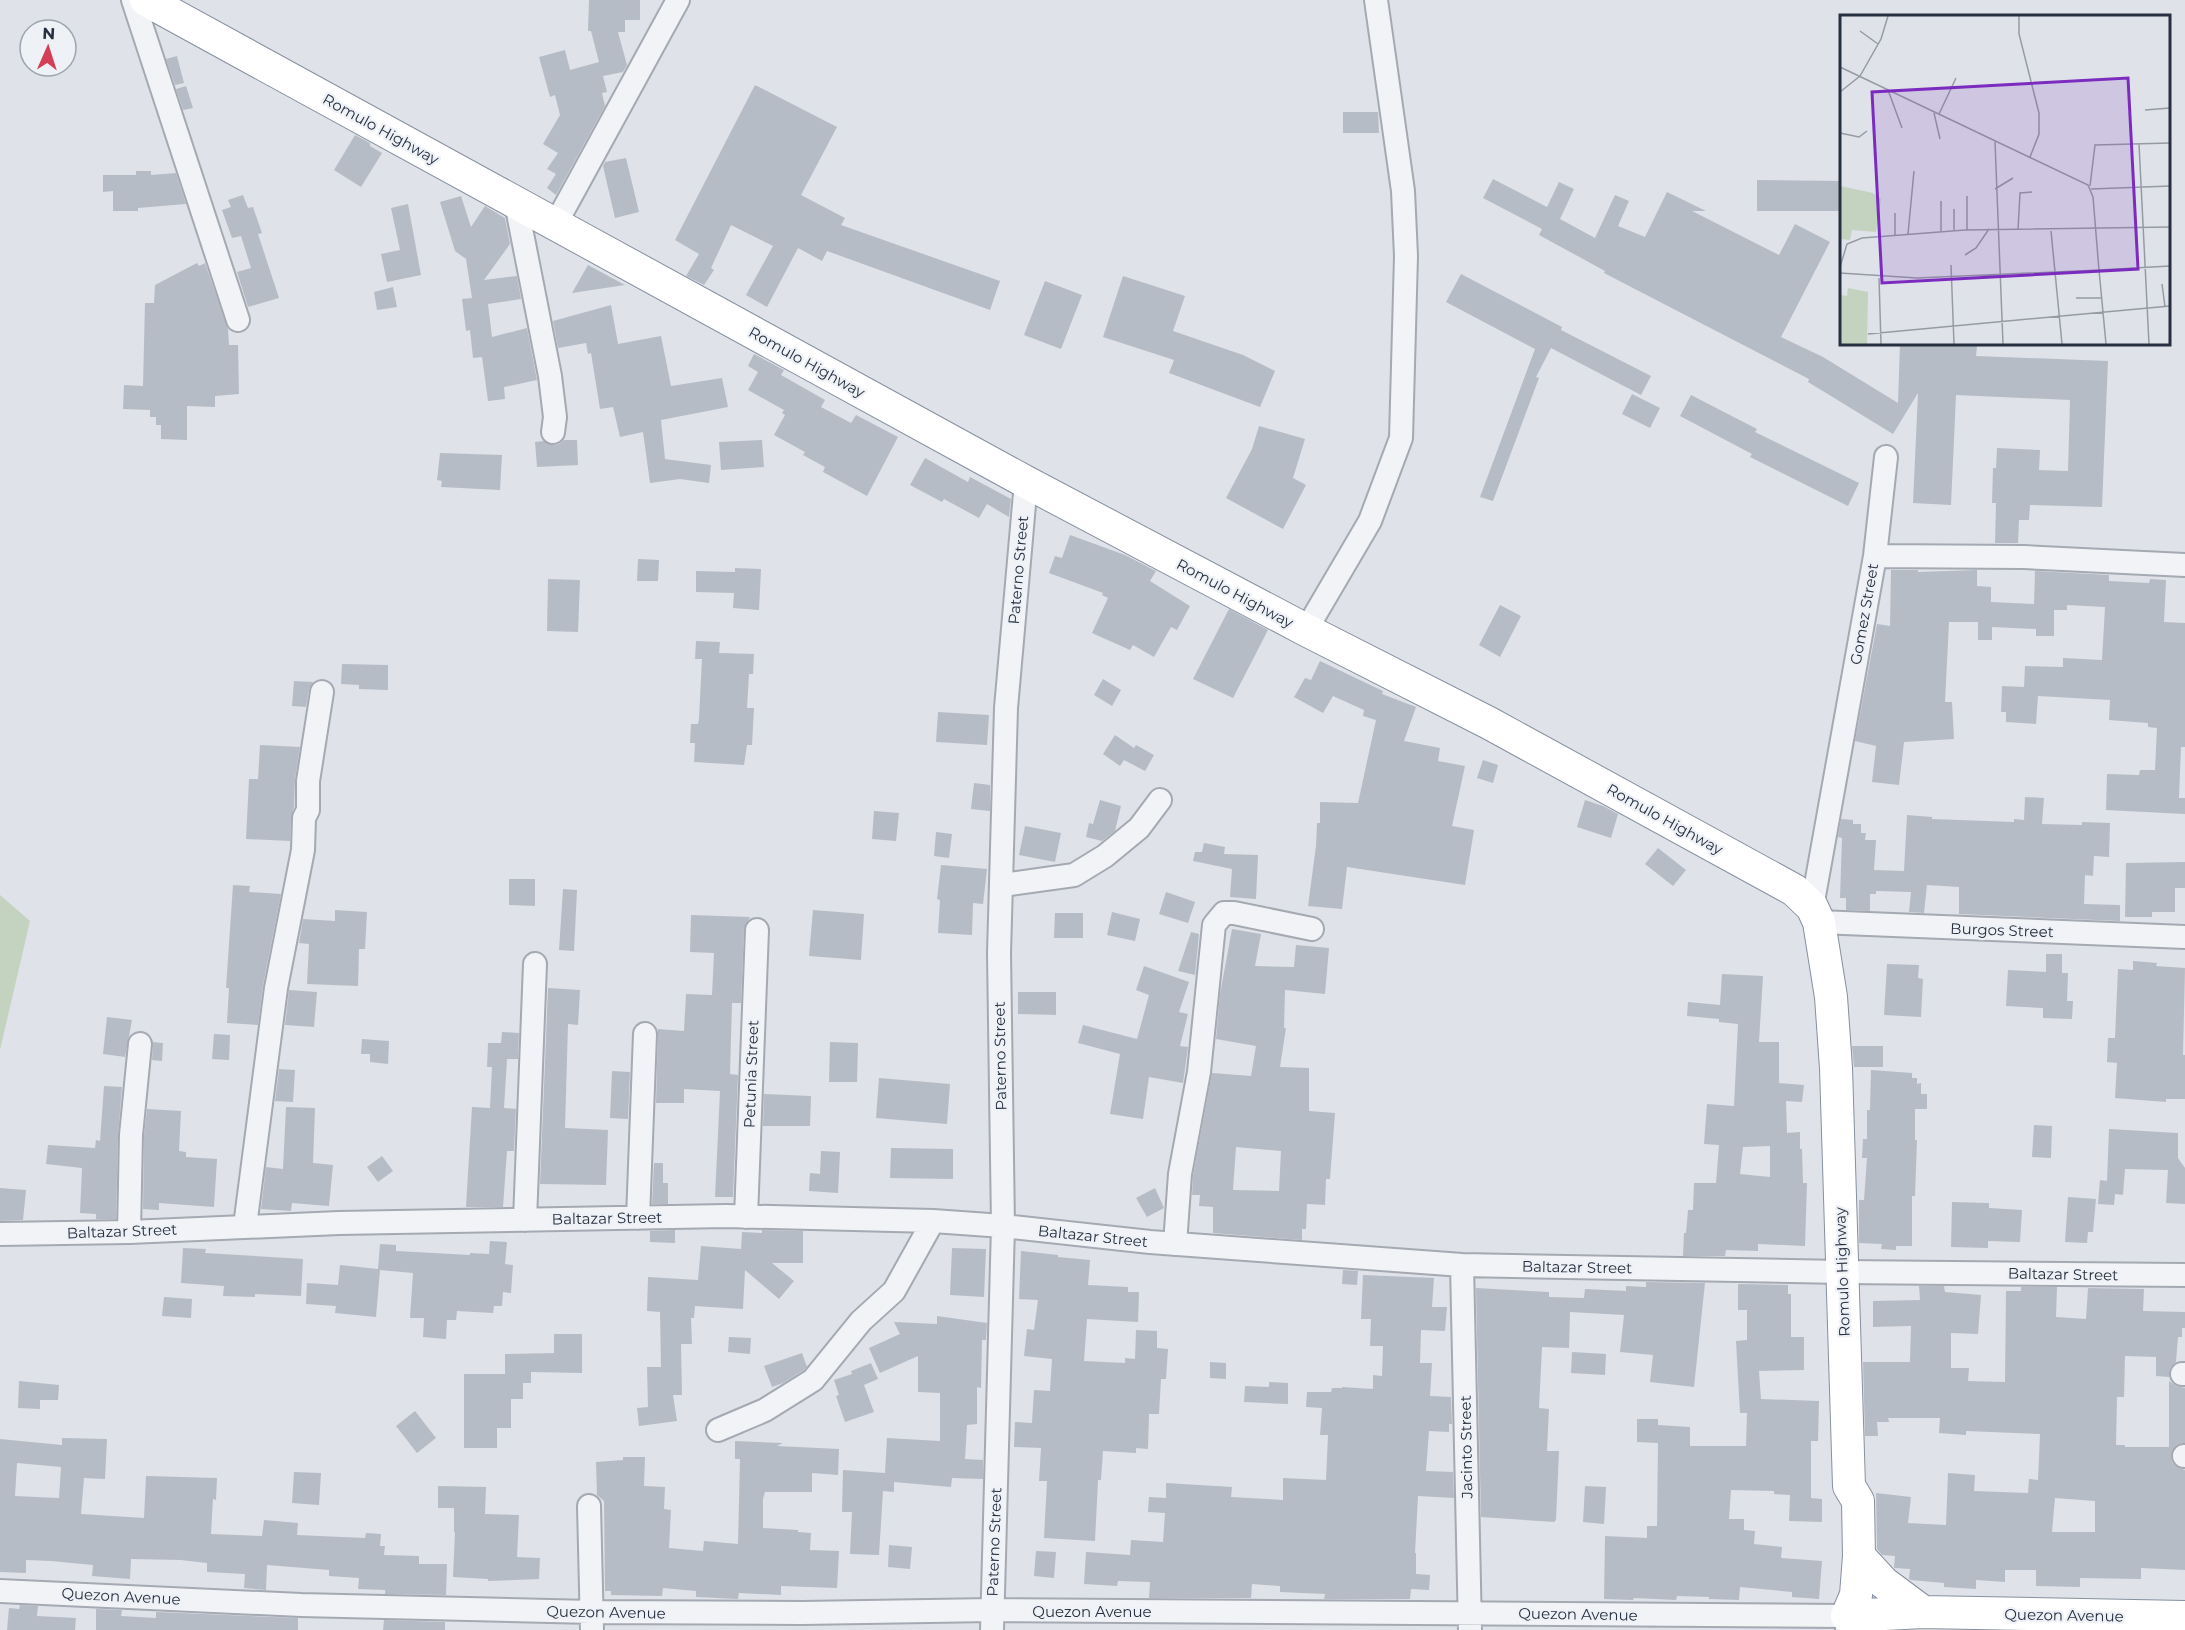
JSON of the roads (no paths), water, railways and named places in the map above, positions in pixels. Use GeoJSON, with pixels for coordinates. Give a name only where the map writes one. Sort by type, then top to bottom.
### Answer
{"type":"FeatureCollection","features":[{"type":"Feature","properties":{"kind":"highway","name":"Romulo Highway"},"geometry":{"type":"LineString","coordinates":[[146,0],[1026,482],[1306,630],[1490,723],[1794,890],[1816,915],[1831,997],[1836,1068],[1849,1486],[1858,1501],[1859,1556],[1856,1595],[1847,1623]]}},
{"type":"Feature","properties":{"kind":"highway","name":"Romulo Highway"},"geometry":{"type":"LineString","coordinates":[[1847,1623],[1839,1595],[1840,1501],[1849,1486]]}},
{"type":"Feature","properties":{"kind":"highway"},"geometry":{"type":"LineString","coordinates":[[1859,1556],[1884,1583],[1923,1612]]}},
{"type":"Feature","properties":{"kind":"highway","name":"Quezon Avenue"},"geometry":{"type":"LineString","coordinates":[[1847,1623],[1923,1612],[2185,1617]]}},
{"type":"Feature","properties":{"kind":"street"},"geometry":{"type":"LineString","coordinates":[[133,0],[237,320]]}},
{"type":"Feature","properties":{"kind":"street"},"geometry":{"type":"LineString","coordinates":[[555,225],[678,0]]}},
{"type":"Feature","properties":{"kind":"street"},"geometry":{"type":"LineString","coordinates":[[1306,630],[1370,521],[1401,438],[1406,256],[1403,191],[1376,0]]}},
{"type":"Feature","properties":{"kind":"street"},"geometry":{"type":"LineString","coordinates":[[516,203],[550,376],[555,417],[553,432]]}},
{"type":"Feature","properties":{"kind":"street"},"geometry":{"type":"LineString","coordinates":[[1875,555],[1886,457]]}},
{"type":"Feature","properties":{"kind":"street","name":"Paterno Street"},"geometry":{"type":"LineString","coordinates":[[992,1620],[1003,1226],[999,953],[1006,708],[1026,482]]}},
{"type":"Feature","properties":{"kind":"street","name":"Gomez Street"},"geometry":{"type":"LineString","coordinates":[[1816,915],[1875,555],[2024,557],[2185,565]]}},
{"type":"Feature","properties":{"kind":"street"},"geometry":{"type":"LineString","coordinates":[[245,1226],[276,988],[303,850],[304,818],[308,810],[308,781],[322,692]]}},
{"type":"Feature","properties":{"kind":"street"},"geometry":{"type":"LineString","coordinates":[[1002,885],[1074,875],[1105,856],[1139,828],[1160,800]]}},
{"type":"Feature","properties":{"kind":"street"},"geometry":{"type":"LineString","coordinates":[[1175,1244],[1180,1173],[1199,1072],[1214,925],[1224,913],[1234,913],[1312,929]]}},
{"type":"Feature","properties":{"kind":"street","name":"Burgos Street"},"geometry":{"type":"LineString","coordinates":[[1816,915],[2185,937]]}},
{"type":"Feature","properties":{"kind":"street","name":"Petunia Street"},"geometry":{"type":"LineString","coordinates":[[746,1217],[757,930]]}},
{"type":"Feature","properties":{"kind":"street"},"geometry":{"type":"LineString","coordinates":[[525,1220],[535,964]]}},
{"type":"Feature","properties":{"kind":"street"},"geometry":{"type":"LineString","coordinates":[[638,1218],[645,1034]]}},
{"type":"Feature","properties":{"kind":"street"},"geometry":{"type":"LineString","coordinates":[[129,1232],[131,1135],[140,1044]]}},
{"type":"Feature","properties":{"kind":"street","name":"Baltazar Street"},"geometry":{"type":"LineString","coordinates":[[0,1234],[129,1232],[245,1226],[746,1217],[933,1221],[1175,1244],[1462,1264],[1842,1272],[2185,1275]]}},
{"type":"Feature","properties":{"kind":"street"},"geometry":{"type":"LineString","coordinates":[[718,1430],[765,1410],[813,1380],[861,1322],[894,1292],[933,1221]]}},
{"type":"Feature","properties":{"kind":"street","name":"Jacinto Street"},"geometry":{"type":"LineString","coordinates":[[1462,1264],[1469,1622]]}},
{"type":"Feature","properties":{"kind":"street"},"geometry":{"type":"LineString","coordinates":[[590,1506],[592,1621]]}},
{"type":"Feature","properties":{"kind":"street","name":"Quezon Avenue"},"geometry":{"type":"LineString","coordinates":[[0,1591],[592,1621],[802,1613],[992,1620],[1847,1623]]}}]}
